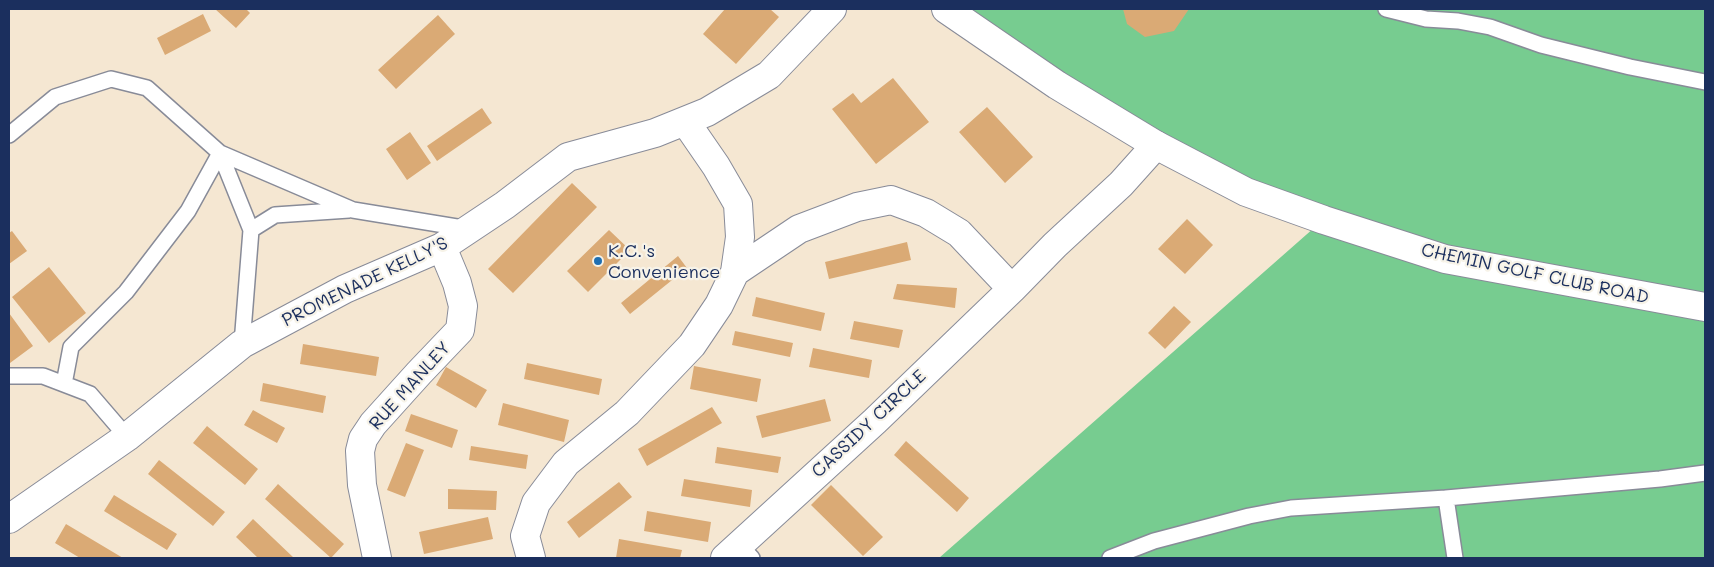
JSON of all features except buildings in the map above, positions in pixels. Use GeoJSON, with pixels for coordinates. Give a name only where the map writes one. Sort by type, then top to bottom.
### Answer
{"type":"FeatureCollection","features":[{"type":"Feature","properties":{"kind":"street","name":"PROMENADE KELLY'S"},"geometry":{"type":"LineString","coordinates":[[9,519],[127,437],[242,344],[345,289],[442,247],[504,205],[568,157],[655,133],[707,112],[769,75],[832,9]]}},
{"type":"Feature","properties":{"kind":"street","name":"CHEMIN GOLF CLUB ROAD"},"geometry":{"type":"LineString","coordinates":[[946,9],[1057,85],[1156,146],[1246,192],[1324,220],[1445,259],[1705,307]]}},
{"type":"Feature","properties":{"kind":"street"},"geometry":{"type":"LineString","coordinates":[[531,558],[525,536],[536,502],[566,463],[626,413],[692,345],[719,305],[734,272],[740,237],[738,204],[716,166],[685,121]]}},
{"type":"Feature","properties":{"kind":"street","name":"CASSIDY CIRCLE"},"geometry":{"type":"LineString","coordinates":[[739,554],[1012,289],[1055,244],[1121,184],[1156,146]]}},
{"type":"Feature","properties":{"kind":"street"},"geometry":{"type":"LineString","coordinates":[[734,272],[799,229],[857,207],[891,200],[926,214],[959,233],[1012,289]]}},
{"type":"Feature","properties":{"kind":"street","name":"RUE MANLEY"},"geometry":{"type":"LineString","coordinates":[[376,558],[362,485],[360,450],[363,439],[373,424],[460,330],[463,306],[457,283],[442,247]]}},
{"type":"Feature","properties":{"kind":"lane"},"geometry":{"type":"LineString","coordinates":[[1386,9],[1426,19],[1458,21],[1490,27],[1541,45],[1630,67],[1705,82]]}},
{"type":"Feature","properties":{"kind":"lane"},"geometry":{"type":"LineString","coordinates":[[9,135],[55,97],[112,79],[147,88],[220,153],[353,210]]}},
{"type":"Feature","properties":{"kind":"lane"},"geometry":{"type":"LineString","coordinates":[[220,153],[251,230],[242,344]]}},
{"type":"Feature","properties":{"kind":"lane"},"geometry":{"type":"LineString","coordinates":[[64,384],[71,347],[131,285],[188,211],[220,153]]}},
{"type":"Feature","properties":{"kind":"lane"},"geometry":{"type":"LineString","coordinates":[[251,230],[274,215],[353,210],[469,229]]}},
{"type":"Feature","properties":{"kind":"lane"},"geometry":{"type":"LineString","coordinates":[[9,376],[43,376],[90,394],[127,437]]}},
{"type":"Feature","properties":{"kind":"lane"},"geometry":{"type":"LineString","coordinates":[[1110,558],[1154,541],[1283,509],[1446,498],[1660,479],[1705,473]]}},
{"type":"Feature","properties":{"kind":"lane"},"geometry":{"type":"LineString","coordinates":[[1446,498],[1456,558]]}},
{"type":"Feature","properties":{"kind":"green space"},"geometry":{"type":"Polygon","coordinates":[[[946,9],[1705,9],[1705,558],[939,558],[1323,220],[1246,192],[946,9]]]}},
{"type":"Feature","properties":{"kind":"place","name":"K.C.'s Convenience"},"geometry":{"type":"Point","coordinates":[598,261]}}]}
